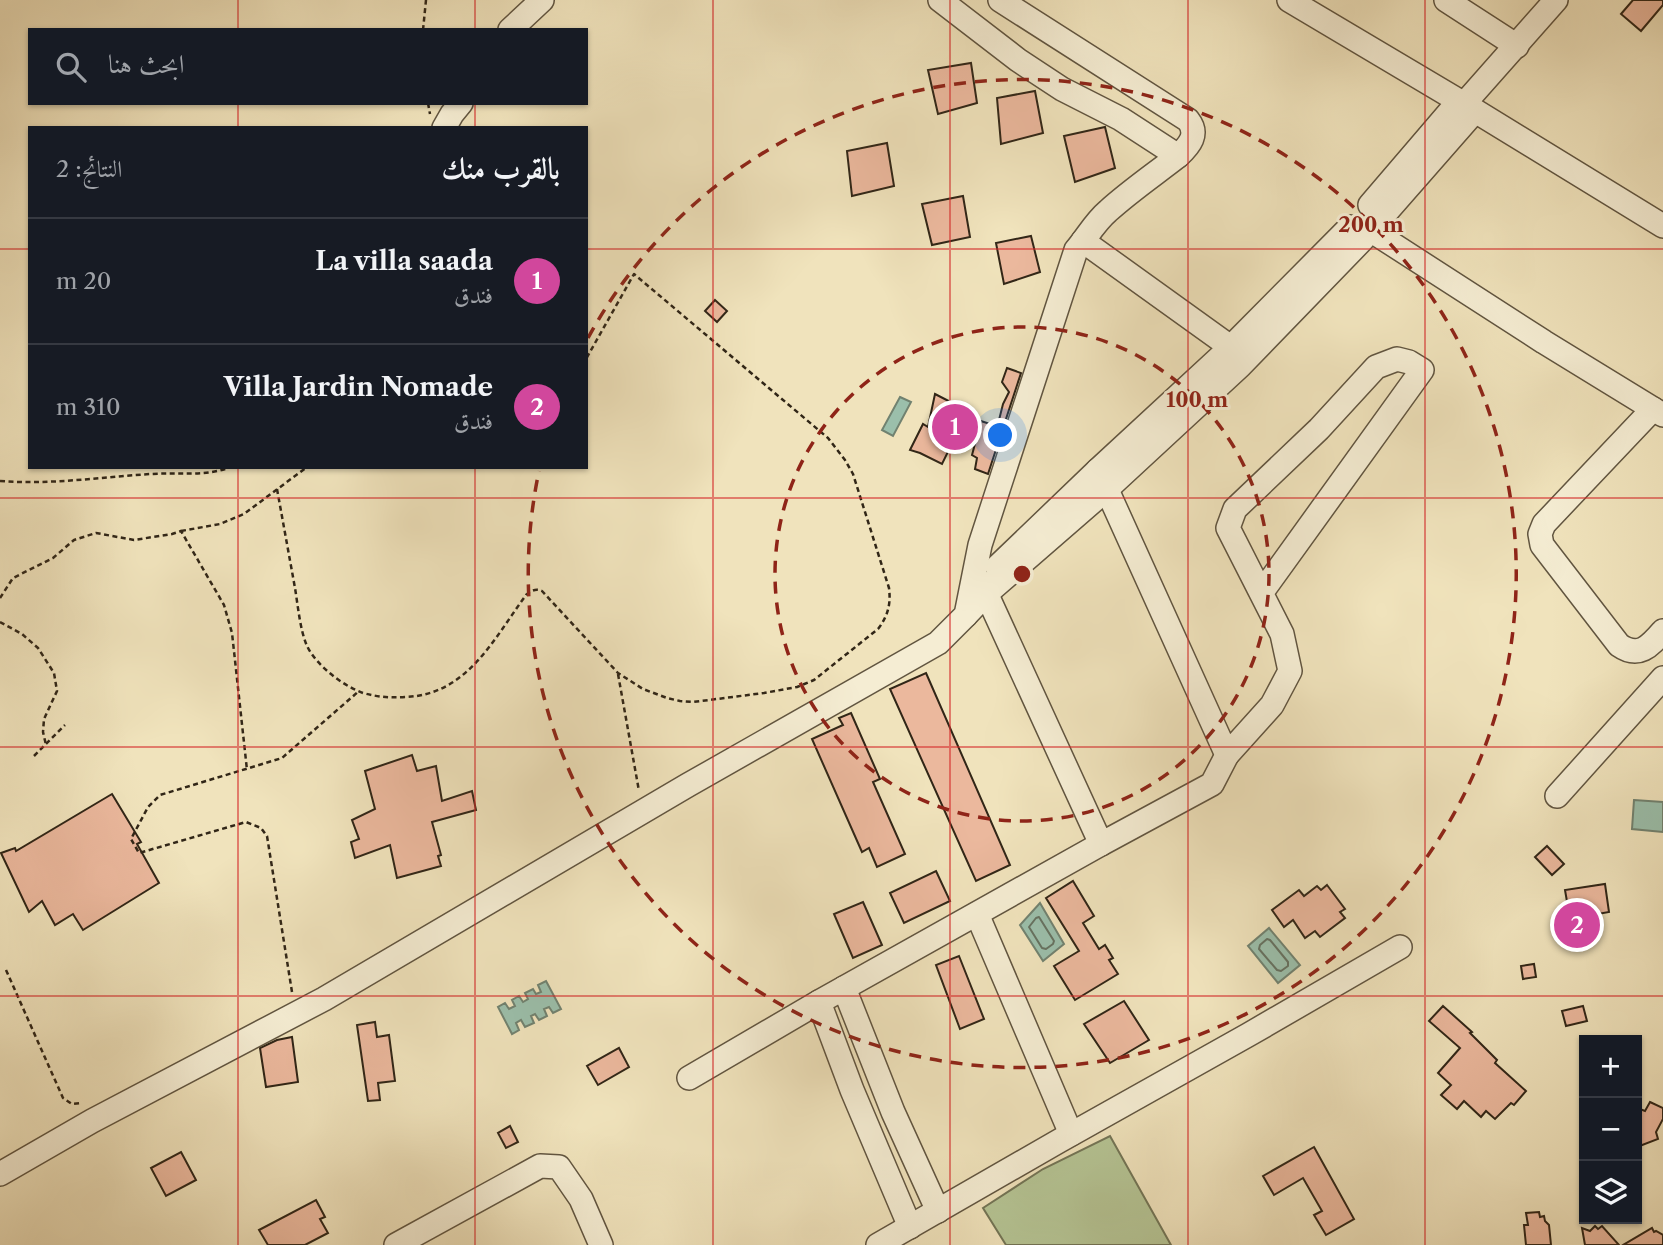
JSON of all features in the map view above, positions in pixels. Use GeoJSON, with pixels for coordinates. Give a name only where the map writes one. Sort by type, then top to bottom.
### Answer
{"type":"FeatureCollection","features":[{"type":"Feature","properties":{"kind":"street"},"geometry":{"type":"LineString","coordinates":[[512,28],[542,0]]}},
{"type":"Feature","properties":{"kind":"street"},"geometry":{"type":"LineString","coordinates":[[940,0],[1018,60],[1062,89],[1121,119],[1178,156]]}},
{"type":"Feature","properties":{"kind":"street"},"geometry":{"type":"LineString","coordinates":[[1000,0],[1188,120],[1193,126],[1194,134],[1178,156],[1107,211],[1076,250],[980,545],[980,588],[1101,845]]}},
{"type":"Feature","properties":{"kind":"street"},"geometry":{"type":"LineString","coordinates":[[1289,0],[1325,9],[1466,105],[1663,226]]}},
{"type":"Feature","properties":{"kind":"street"},"geometry":{"type":"LineString","coordinates":[[0,1174],[92,1121],[324,999],[643,811],[938,643],[966,615],[980,588],[1239,353],[1369,224],[1556,0]]}},
{"type":"Feature","properties":{"kind":"street"},"geometry":{"type":"LineString","coordinates":[[1453,2],[1517,46]]}},
{"type":"Feature","properties":{"kind":"street"},"geometry":{"type":"LineString","coordinates":[[445,126],[459,105]]}},
{"type":"Feature","properties":{"kind":"street"},"geometry":{"type":"LineString","coordinates":[[1369,224],[1544,342],[1658,412],[1544,524],[1540,539],[1619,645],[1630,651],[1642,650],[1663,632]]}},
{"type":"Feature","properties":{"kind":"street"},"geometry":{"type":"LineString","coordinates":[[1083,241],[1239,353]]}},
{"type":"Feature","properties":{"kind":"street"},"geometry":{"type":"LineString","coordinates":[[689,1078],[819,1002],[1212,784],[1227,755],[1272,705],[1290,671],[1282,634],[1228,528],[1235,509],[1319,429],[1376,368],[1397,359],[1422,370],[1262,592]]}},
{"type":"Feature","properties":{"kind":"street"},"geometry":{"type":"LineString","coordinates":[[1103,479],[1227,755]]}},
{"type":"Feature","properties":{"kind":"street"},"geometry":{"type":"LineString","coordinates":[[1558,796],[1663,678]]}},
{"type":"Feature","properties":{"kind":"street"},"geometry":{"type":"LineString","coordinates":[[977,914],[1071,1134]]}},
{"type":"Feature","properties":{"kind":"street"},"geometry":{"type":"LineString","coordinates":[[878,1245],[1400,947]]}},
{"type":"Feature","properties":{"kind":"street"},"geometry":{"type":"LineString","coordinates":[[844,988],[877,1073],[938,1211]]}},
{"type":"Feature","properties":{"kind":"street"},"geometry":{"type":"LineString","coordinates":[[819,1002],[852,1090],[910,1227]]}},
{"type":"Feature","properties":{"kind":"street"},"geometry":{"type":"LineString","coordinates":[[852,1090],[877,1073]]}},
{"type":"Feature","properties":{"kind":"street"},"geometry":{"type":"LineString","coordinates":[[396,1245],[540,1166],[559,1167],[581,1199],[601,1245]]}},
{"type":"Feature","properties":{"kind":"path"},"geometry":{"type":"LineString","coordinates":[[423,28],[426,0]]}},
{"type":"Feature","properties":{"kind":"path"},"geometry":{"type":"LineString","coordinates":[[277,489],[307,646],[315,658],[343,684],[382,698],[417,697],[436,692],[465,675],[480,659],[528,592],[536,589],[542,591],[618,673],[654,694],[693,702],[797,687],[814,680],[877,629],[887,615],[889,588],[859,489],[836,447],[634,274],[588,355]]}},
{"type":"Feature","properties":{"kind":"path"},"geometry":{"type":"LineString","coordinates":[[0,481],[41,483],[155,474],[198,475],[224,469]]}},
{"type":"Feature","properties":{"kind":"path"},"geometry":{"type":"LineString","coordinates":[[0,598],[13,578],[53,558],[74,540],[96,533],[134,540],[220,524],[244,514],[304,469]]}},
{"type":"Feature","properties":{"kind":"path"},"geometry":{"type":"LineString","coordinates":[[181,531],[213,583],[227,614],[232,633],[247,770]]}},
{"type":"Feature","properties":{"kind":"path"},"geometry":{"type":"LineString","coordinates":[[0,622],[22,634],[38,648],[54,673],[57,691],[44,719],[46,745]]}},
{"type":"Feature","properties":{"kind":"path"},"geometry":{"type":"LineString","coordinates":[[618,673],[643,811]]}},
{"type":"Feature","properties":{"kind":"path"},"geometry":{"type":"LineString","coordinates":[[291,998],[293,988],[267,836],[261,828],[246,822],[139,853],[131,839],[148,807],[160,795],[276,761],[287,755],[359,691]]}},
{"type":"Feature","properties":{"kind":"path"},"geometry":{"type":"LineString","coordinates":[[34,756],[65,725]]}},
{"type":"Feature","properties":{"kind":"path"},"geometry":{"type":"LineString","coordinates":[[6,970],[62,1098],[72,1104],[85,1102]]}},
{"type":"Feature","properties":{"kind":"shaded area"},"geometry":{"type":"Polygon","coordinates":[[[1110,1136],[1171,1245],[1006,1245],[983,1208],[1043,1169],[1110,1136]]]}},
{"type":"Feature","properties":{"kind":"water"},"geometry":{"type":"Polygon","coordinates":[[[900,397],[911,402],[893,436],[882,430],[900,397]]]}},
{"type":"Feature","properties":{"kind":"water"},"geometry":{"type":"Polygon","coordinates":[[[1634,800],[1663,802],[1663,832],[1632,829],[1634,800]]]}},
{"type":"Feature","properties":{"kind":"water"},"geometry":{"type":"Polygon","coordinates":[[[1040,903],[1064,944],[1043,961],[1020,925],[1040,903]]]}},
{"type":"Feature","properties":{"kind":"water"},"geometry":{"type":"Polygon","coordinates":[[[1269,928],[1300,965],[1278,983],[1248,946],[1269,928]]]}},
{"type":"Feature","properties":{"kind":"water"},"geometry":{"type":"Polygon","coordinates":[[[546,981],[561,1009],[553,1013],[549,1007],[544,1009],[547,1016],[539,1020],[535,1014],[531,1016],[534,1023],[525,1027],[521,1020],[516,1023],[519,1030],[512,1034],[498,1007],[505,1003],[509,1009],[515,1006],[512,1000],[519,996],[523,1002],[528,999],[525,993],[533,989],[536,994],[541,992],[538,985],[546,981]]]}},
{"type":"Feature","properties":{"kind":"building"},"geometry":{"type":"Polygon","coordinates":[[[1633,0],[1663,0],[1663,5],[1641,31],[1621,14],[1633,0]]]}},
{"type":"Feature","properties":{"kind":"building"},"geometry":{"type":"Polygon","coordinates":[[[971,63],[977,103],[938,114],[928,70],[971,63]]]}},
{"type":"Feature","properties":{"kind":"building"},"geometry":{"type":"Polygon","coordinates":[[[1035,91],[1043,133],[1001,144],[997,98],[1035,91]]]}},
{"type":"Feature","properties":{"kind":"building"},"geometry":{"type":"Polygon","coordinates":[[[1105,127],[1115,168],[1075,182],[1064,136],[1105,127]]]}},
{"type":"Feature","properties":{"kind":"building"},"geometry":{"type":"Polygon","coordinates":[[[887,143],[894,186],[852,196],[847,151],[887,143]]]}},
{"type":"Feature","properties":{"kind":"building"},"geometry":{"type":"Polygon","coordinates":[[[963,196],[970,237],[932,245],[922,204],[963,196]]]}},
{"type":"Feature","properties":{"kind":"building"},"geometry":{"type":"Polygon","coordinates":[[[1031,236],[1040,272],[1004,284],[996,243],[1031,236]]]}},
{"type":"Feature","properties":{"kind":"building"},"geometry":{"type":"Polygon","coordinates":[[[715,300],[727,311],[717,322],[705,311],[715,300]]]}},
{"type":"Feature","properties":{"kind":"building"},"geometry":{"type":"Polygon","coordinates":[[[1007,368],[1021,373],[988,474],[975,469],[977,458],[972,455],[981,421],[997,428],[1009,392],[1002,382],[1007,368]]]}},
{"type":"Feature","properties":{"kind":"building"},"geometry":{"type":"Polygon","coordinates":[[[935,394],[968,411],[942,464],[910,450],[923,424],[928,427],[935,394]]]}},
{"type":"Feature","properties":{"kind":"building"},"geometry":{"type":"Polygon","coordinates":[[[926,673],[1010,865],[976,881],[890,689],[926,673]]]}},
{"type":"Feature","properties":{"kind":"building"},"geometry":{"type":"Polygon","coordinates":[[[851,713],[880,779],[873,782],[905,854],[877,867],[869,848],[862,852],[812,739],[843,725],[839,718],[851,713]]]}},
{"type":"Feature","properties":{"kind":"building"},"geometry":{"type":"Polygon","coordinates":[[[412,755],[417,771],[436,766],[442,801],[472,791],[476,810],[432,822],[441,855],[438,856],[441,866],[397,878],[390,845],[355,858],[351,842],[359,839],[352,820],[375,809],[365,771],[412,755]]]}},
{"type":"Feature","properties":{"kind":"building"},"geometry":{"type":"Polygon","coordinates":[[[112,794],[141,842],[137,844],[159,883],[83,930],[73,914],[55,925],[42,901],[29,912],[1,853],[15,848],[16,851],[112,794]]]}},
{"type":"Feature","properties":{"kind":"building"},"geometry":{"type":"Polygon","coordinates":[[[1547,846],[1564,864],[1552,875],[1535,857],[1547,846]]]}},
{"type":"Feature","properties":{"kind":"building"},"geometry":{"type":"Polygon","coordinates":[[[936,871],[950,901],[904,923],[890,893],[936,871]]]}},
{"type":"Feature","properties":{"kind":"building"},"geometry":{"type":"Polygon","coordinates":[[[1073,881],[1094,916],[1083,923],[1099,949],[1105,945],[1113,958],[1109,960],[1118,974],[1075,1000],[1054,966],[1079,951],[1046,898],[1073,881]]]}},
{"type":"Feature","properties":{"kind":"building"},"geometry":{"type":"Polygon","coordinates":[[[1605,884],[1609,912],[1570,919],[1565,890],[1605,884]]]}},
{"type":"Feature","properties":{"kind":"building"},"geometry":{"type":"Polygon","coordinates":[[[1327,885],[1345,909],[1340,912],[1345,918],[1320,937],[1315,931],[1305,938],[1293,920],[1284,927],[1272,910],[1299,890],[1304,896],[1317,886],[1321,890],[1327,885]]]}},
{"type":"Feature","properties":{"kind":"building"},"geometry":{"type":"Polygon","coordinates":[[[863,902],[882,945],[853,958],[834,914],[863,902]]]}},
{"type":"Feature","properties":{"kind":"building"},"geometry":{"type":"Polygon","coordinates":[[[959,956],[984,1019],[960,1029],[936,965],[959,956]]]}},
{"type":"Feature","properties":{"kind":"building"},"geometry":{"type":"Polygon","coordinates":[[[1534,964],[1536,977],[1523,979],[1521,966],[1534,964]]]}},
{"type":"Feature","properties":{"kind":"building"},"geometry":{"type":"Polygon","coordinates":[[[1124,1001],[1149,1040],[1110,1063],[1084,1024],[1124,1001]]]}},
{"type":"Feature","properties":{"kind":"building"},"geometry":{"type":"Polygon","coordinates":[[[1443,1006],[1472,1032],[1470,1033],[1497,1060],[1495,1063],[1526,1091],[1514,1105],[1511,1103],[1495,1119],[1486,1111],[1481,1117],[1464,1101],[1457,1109],[1441,1095],[1451,1085],[1438,1073],[1460,1048],[1429,1021],[1443,1006]]]}},
{"type":"Feature","properties":{"kind":"building"},"geometry":{"type":"Polygon","coordinates":[[[1583,1006],[1587,1021],[1566,1026],[1562,1011],[1583,1006]]]}},
{"type":"Feature","properties":{"kind":"building"},"geometry":{"type":"Polygon","coordinates":[[[375,1022],[377,1037],[389,1035],[395,1081],[378,1083],[380,1100],[368,1101],[357,1025],[375,1022]]]}},
{"type":"Feature","properties":{"kind":"building"},"geometry":{"type":"Polygon","coordinates":[[[292,1037],[298,1082],[266,1087],[260,1048],[292,1037]]]}},
{"type":"Feature","properties":{"kind":"building"},"geometry":{"type":"Polygon","coordinates":[[[619,1048],[629,1067],[598,1085],[587,1066],[619,1048]]]}},
{"type":"Feature","properties":{"kind":"building"},"geometry":{"type":"Polygon","coordinates":[[[1650,1102],[1663,1108],[1663,1119],[1656,1132],[1658,1139],[1642,1145],[1642,1110],[1645,1111],[1650,1102]]]}},
{"type":"Feature","properties":{"kind":"building"},"geometry":{"type":"Polygon","coordinates":[[[510,1126],[518,1142],[506,1148],[498,1133],[510,1126]]]}},
{"type":"Feature","properties":{"kind":"building"},"geometry":{"type":"Polygon","coordinates":[[[1314,1147],[1354,1219],[1326,1235],[1314,1215],[1322,1211],[1303,1178],[1274,1195],[1263,1176],[1314,1147]]]}},
{"type":"Feature","properties":{"kind":"building"},"geometry":{"type":"Polygon","coordinates":[[[181,1152],[196,1180],[166,1196],[151,1168],[181,1152]]]}},
{"type":"Feature","properties":{"kind":"building"},"geometry":{"type":"Polygon","coordinates":[[[316,1200],[325,1217],[320,1219],[328,1233],[305,1245],[268,1245],[259,1230],[316,1200]]]}},
{"type":"Feature","properties":{"kind":"building"},"geometry":{"type":"Polygon","coordinates":[[[1539,1212],[1540,1217],[1544,1216],[1549,1225],[1551,1245],[1526,1245],[1526,1213],[1539,1212]]]}},
{"type":"Feature","properties":{"kind":"building"},"geometry":{"type":"Polygon","coordinates":[[[1595,1226],[1598,1229],[1602,1226],[1619,1245],[1585,1245],[1582,1228],[1590,1231],[1595,1226]]]}},
{"type":"Feature","properties":{"kind":"building"},"geometry":{"type":"Polygon","coordinates":[[[1652,1228],[1654,1232],[1663,1235],[1663,1245],[1623,1245],[1652,1228]]]}},
{"type":"Feature","properties":{"kind":"place","name":"La villa saada"},"geometry":{"type":"Point","coordinates":[955,427]}},
{"type":"Feature","properties":{"kind":"place","name":"Villa Jardin Nomade"},"geometry":{"type":"Point","coordinates":[1577,925]}}]}
